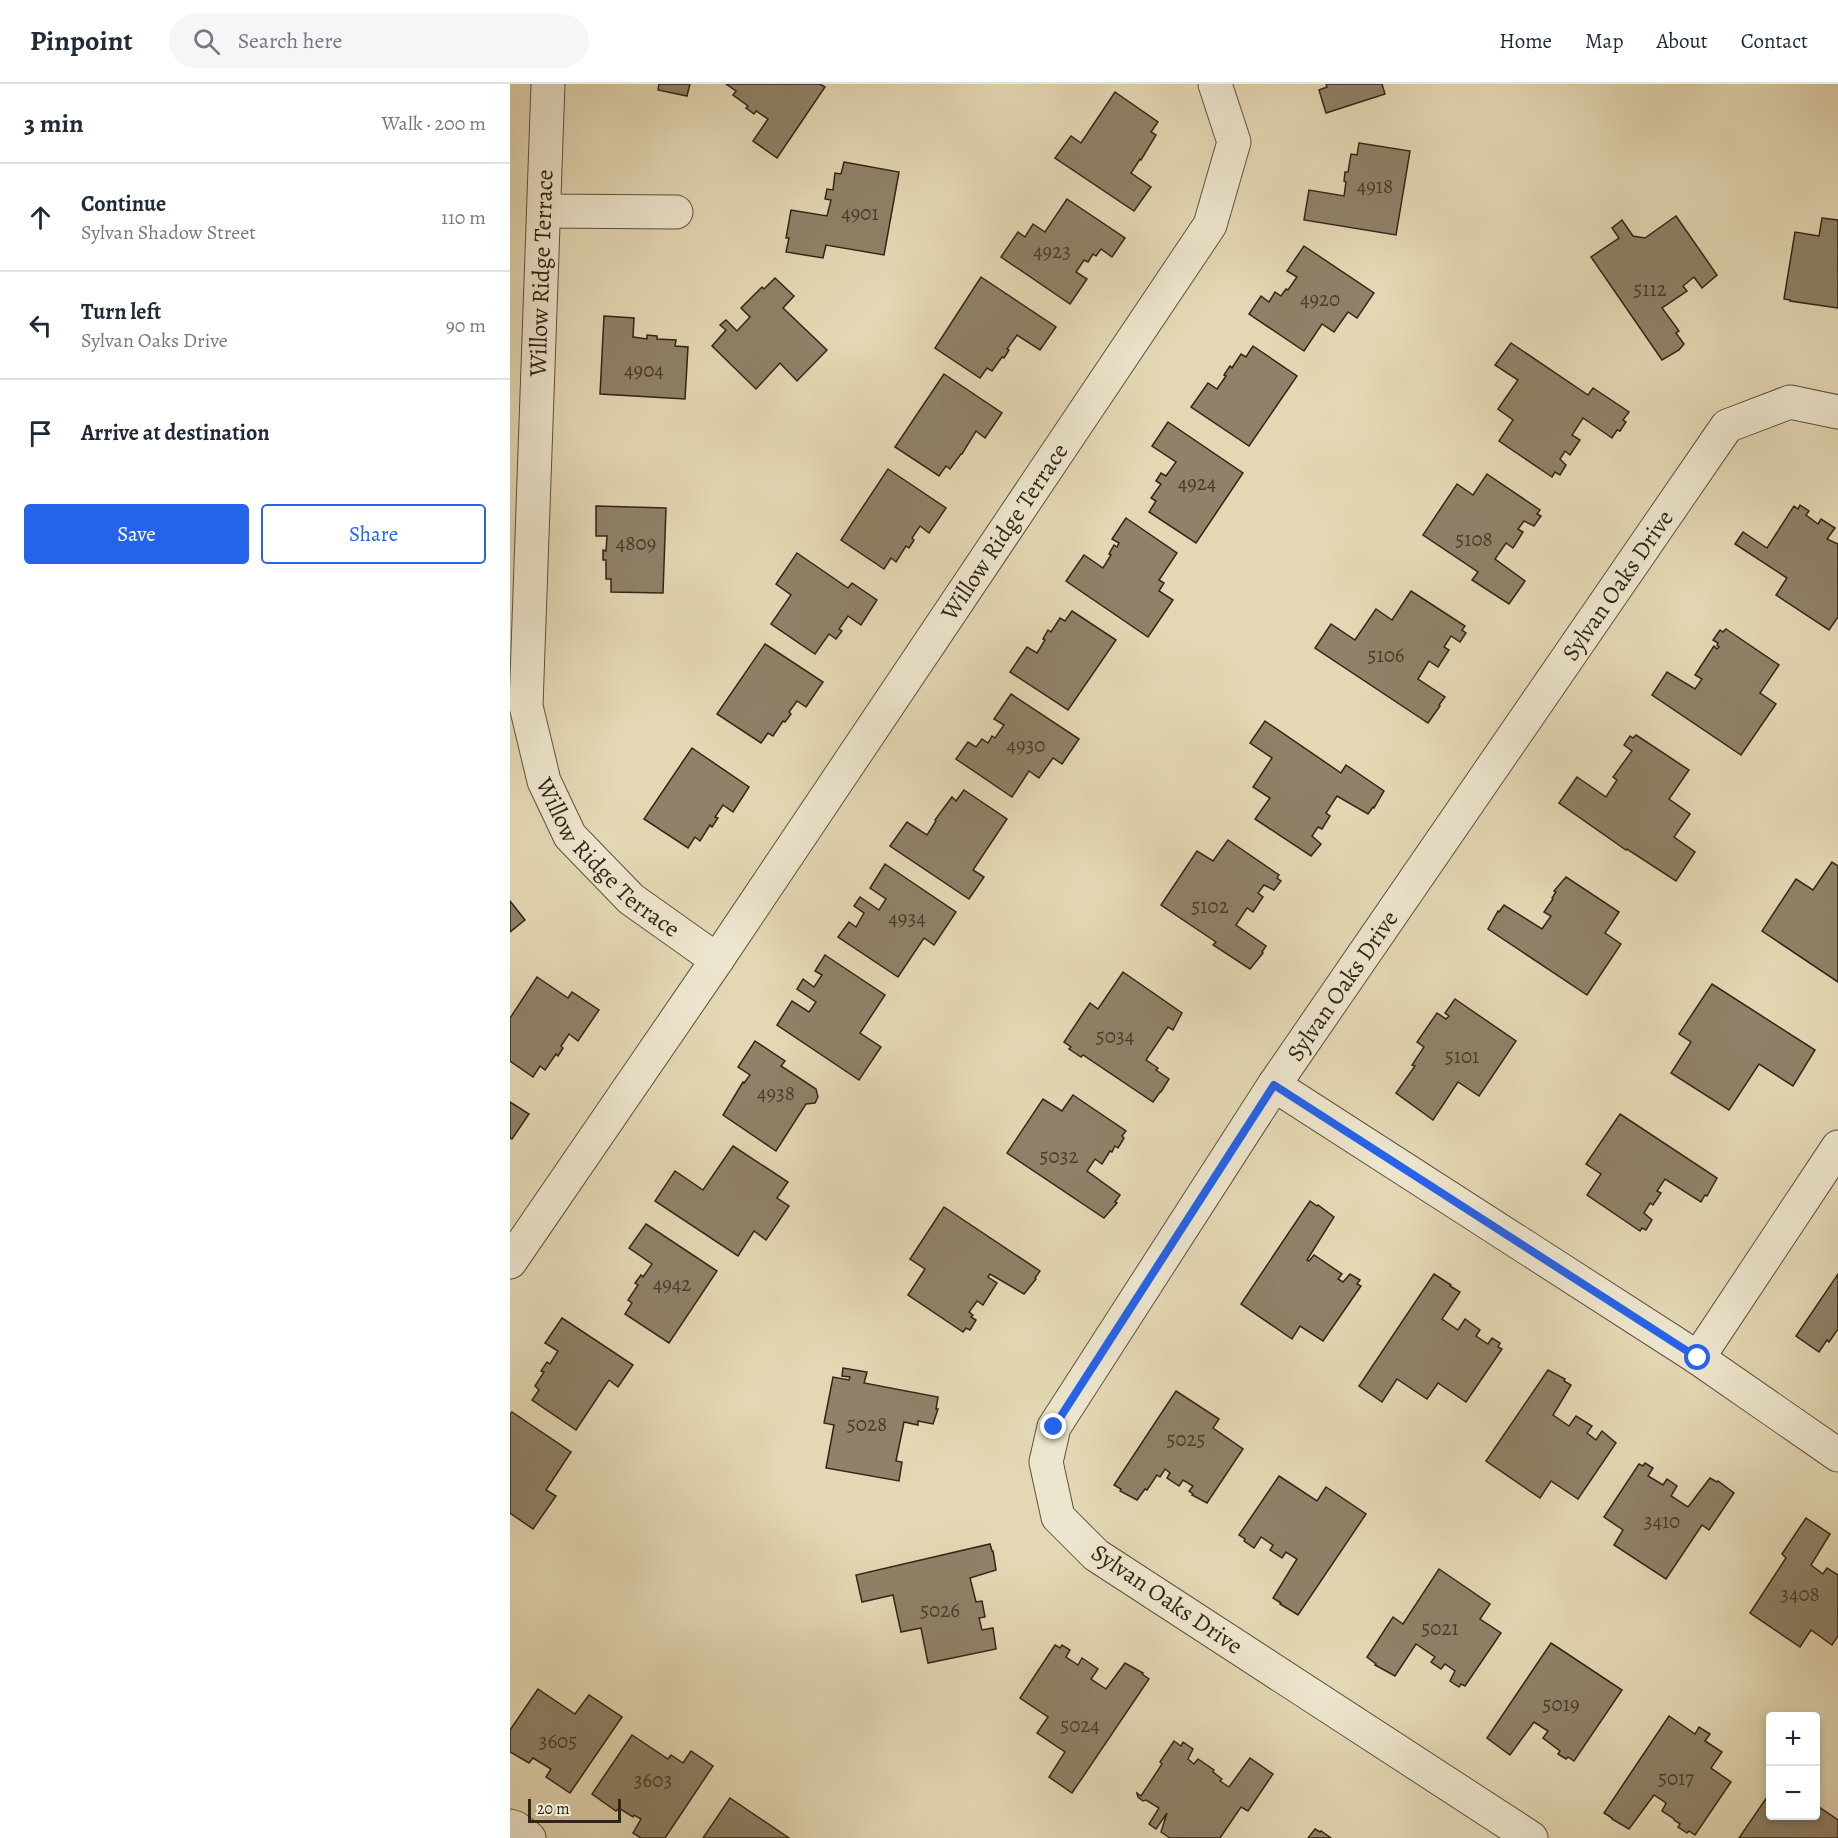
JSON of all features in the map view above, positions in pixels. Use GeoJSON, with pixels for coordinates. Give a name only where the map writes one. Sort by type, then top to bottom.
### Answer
{"type":"FeatureCollection","features":[{"type":"Feature","properties":{"kind":"street","name":"Willow Ridge Terrace"},"geometry":{"type":"LineString","coordinates":[[548,84],[526,706],[544,781],[570,836],[631,899],[717,960]]}},
{"type":"Feature","properties":{"kind":"street","name":"Willow Ridge Terrace"},"geometry":{"type":"LineString","coordinates":[[510,1262],[717,960],[1210,225],[1234,142],[1215,84]]}},
{"type":"Feature","properties":{"kind":"street"},"geometry":{"type":"LineString","coordinates":[[543,211],[676,212]]}},
{"type":"Feature","properties":{"kind":"street","name":"Sylvan Oaks Drive"},"geometry":{"type":"LineString","coordinates":[[1531,1838],[1096,1555],[1058,1517],[1046,1462],[1054,1427],[1274,1085],[1727,426],[1790,402],[1838,412]]}},
{"type":"Feature","properties":{"kind":"street"},"geometry":{"type":"LineString","coordinates":[[1274,1085],[1698,1358],[1838,1455]]}},
{"type":"Feature","properties":{"kind":"street"},"geometry":{"type":"LineString","coordinates":[[1698,1358],[1838,1147]]}},
{"type":"Feature","properties":{"kind":"street"},"geometry":{"type":"LineString","coordinates":[[510,1826],[529,1838]]}},
{"type":"Feature","properties":{"kind":"building"},"geometry":{"type":"Polygon","coordinates":[[[659,84],[690,84],[687,96],[658,90],[659,84]]]}},
{"type":"Feature","properties":{"kind":"building"},"geometry":{"type":"Polygon","coordinates":[[[726,84],[820,84],[825,87],[777,158],[753,141],[768,119],[746,108],[748,106],[733,95],[736,91],[726,84]]]}},
{"type":"Feature","properties":{"kind":"building"},"geometry":{"type":"Polygon","coordinates":[[[1326,84],[1382,84],[1385,94],[1326,113],[1319,90],[1327,87],[1326,84]]]}},
{"type":"Feature","properties":{"kind":"building"},"geometry":{"type":"Polygon","coordinates":[[[1115,92],[1158,122],[1151,132],[1156,135],[1131,173],[1151,187],[1134,211],[1055,158],[1071,136],[1081,143],[1115,92]]]}},
{"type":"Feature","properties":{"kind":"building"},"geometry":{"type":"Polygon","coordinates":[[[1359,143],[1410,151],[1396,235],[1304,220],[1309,190],[1344,196],[1345,172],[1348,172],[1351,154],[1357,155],[1359,143]]]}},
{"type":"Feature","properties":{"kind":"building"},"geometry":{"type":"Polygon","coordinates":[[[844,162],[899,172],[884,255],[826,245],[823,258],[786,252],[791,210],[827,216],[831,200],[825,199],[827,189],[833,190],[835,173],[841,174],[844,162]]]}},
{"type":"Feature","properties":{"kind":"building"},"geometry":{"type":"Polygon","coordinates":[[[1067,199],[1125,238],[1112,257],[1101,249],[1096,256],[1093,254],[1088,262],[1084,260],[1076,272],[1087,279],[1070,304],[1001,257],[1018,232],[1025,237],[1033,224],[1045,232],[1067,199]]]}},
{"type":"Feature","properties":{"kind":"building"},"geometry":{"type":"Polygon","coordinates":[[[1676,216],[1717,275],[1702,288],[1694,277],[1683,286],[1687,291],[1662,308],[1679,331],[1676,333],[1684,344],[1679,350],[1662,360],[1591,257],[1619,238],[1612,228],[1622,220],[1633,236],[1645,238],[1676,216]]]}},
{"type":"Feature","properties":{"kind":"building"},"geometry":{"type":"Polygon","coordinates":[[[1822,218],[1838,220],[1838,308],[1784,299],[1795,232],[1819,236],[1822,218]]]}},
{"type":"Feature","properties":{"kind":"building"},"geometry":{"type":"Polygon","coordinates":[[[1304,246],[1374,293],[1357,318],[1348,312],[1334,332],[1322,324],[1304,351],[1249,314],[1261,296],[1269,302],[1275,292],[1281,296],[1286,289],[1288,290],[1297,277],[1287,271],[1304,246]]]}},
{"type":"Feature","properties":{"kind":"building"},"geometry":{"type":"Polygon","coordinates":[[[981,277],[1056,327],[1040,350],[1017,335],[1007,349],[1009,350],[1004,358],[1002,357],[992,371],[987,368],[980,378],[935,348],[981,277]]]}},
{"type":"Feature","properties":{"kind":"building"},"geometry":{"type":"Polygon","coordinates":[[[775,278],[794,296],[783,308],[827,350],[797,381],[780,363],[756,389],[712,346],[726,330],[720,325],[726,320],[737,331],[750,317],[741,308],[762,287],[764,289],[775,278]]]}},
{"type":"Feature","properties":{"kind":"building"},"geometry":{"type":"Polygon","coordinates":[[[604,316],[634,318],[633,337],[647,339],[647,335],[657,336],[657,339],[676,340],[675,346],[688,347],[685,399],[600,394],[604,316]]]}},
{"type":"Feature","properties":{"kind":"building"},"geometry":{"type":"Polygon","coordinates":[[[1511,343],[1588,395],[1593,388],[1629,412],[1623,420],[1626,422],[1612,438],[1583,418],[1572,435],[1580,440],[1570,455],[1565,451],[1560,459],[1566,465],[1560,475],[1555,472],[1552,477],[1499,441],[1513,420],[1498,409],[1518,380],[1495,365],[1511,343]]]}},
{"type":"Feature","properties":{"kind":"building"},"geometry":{"type":"Polygon","coordinates":[[[1253,346],[1297,376],[1249,446],[1191,407],[1208,383],[1217,389],[1230,366],[1232,368],[1241,354],[1246,357],[1253,346]]]}},
{"type":"Feature","properties":{"kind":"building"},"geometry":{"type":"Polygon","coordinates":[[[944,374],[1002,413],[985,438],[976,431],[950,469],[946,466],[939,476],[895,447],[944,374]]]}},
{"type":"Feature","properties":{"kind":"building"},"geometry":{"type":"Polygon","coordinates":[[[1168,422],[1243,473],[1196,543],[1149,512],[1156,501],[1151,498],[1161,484],[1156,481],[1161,473],[1166,476],[1176,462],[1152,446],[1168,422]]]}},
{"type":"Feature","properties":{"kind":"building"},"geometry":{"type":"Polygon","coordinates":[[[888,469],[946,508],[929,533],[920,526],[909,548],[906,546],[896,562],[891,558],[884,569],[841,540],[888,469]]]}},
{"type":"Feature","properties":{"kind":"building"},"geometry":{"type":"Polygon","coordinates":[[[1487,474],[1540,510],[1537,514],[1541,516],[1534,526],[1524,521],[1518,529],[1523,532],[1513,548],[1506,543],[1495,559],[1525,581],[1509,604],[1472,580],[1478,572],[1423,535],[1457,484],[1473,495],[1487,474]]]}},
{"type":"Feature","properties":{"kind":"building"},"geometry":{"type":"Polygon","coordinates":[[[1800,505],[1809,511],[1806,515],[1818,524],[1821,519],[1835,528],[1827,539],[1838,544],[1838,617],[1829,630],[1776,595],[1787,578],[1735,544],[1743,532],[1767,548],[1794,506],[1798,509],[1800,505]]]}},
{"type":"Feature","properties":{"kind":"building"},"geometry":{"type":"Polygon","coordinates":[[[596,506],[666,508],[663,593],[611,592],[611,579],[606,579],[606,560],[603,560],[607,536],[596,536],[596,506]]]}},
{"type":"Feature","properties":{"kind":"building"},"geometry":{"type":"Polygon","coordinates":[[[1126,518],[1177,553],[1159,580],[1164,583],[1159,591],[1173,600],[1148,637],[1066,581],[1084,555],[1103,568],[1114,545],[1117,547],[1119,543],[1112,539],[1126,518]]]}},
{"type":"Feature","properties":{"kind":"building"},"geometry":{"type":"Polygon","coordinates":[[[797,553],[848,588],[852,583],[877,600],[861,625],[848,616],[839,629],[842,631],[836,639],[829,634],[815,654],[771,624],[791,595],[776,584],[797,553]]]}},
{"type":"Feature","properties":{"kind":"building"},"geometry":{"type":"Polygon","coordinates":[[[1411,591],[1465,626],[1462,630],[1466,633],[1460,642],[1451,636],[1444,647],[1449,650],[1438,667],[1429,661],[1418,679],[1445,697],[1428,723],[1315,648],[1331,624],[1355,640],[1376,609],[1392,620],[1411,591]]]}},
{"type":"Feature","properties":{"kind":"building"},"geometry":{"type":"Polygon","coordinates":[[[1072,611],[1116,640],[1068,710],[1010,672],[1027,647],[1037,653],[1048,630],[1051,632],[1060,618],[1065,621],[1072,611]]]}},
{"type":"Feature","properties":{"kind":"building"},"geometry":{"type":"Polygon","coordinates":[[[1726,629],[1779,665],[1760,693],[1776,704],[1741,755],[1652,695],[1667,672],[1695,689],[1702,679],[1695,675],[1714,646],[1717,649],[1719,647],[1718,643],[1713,640],[1720,630],[1723,632],[1726,629]]]}},
{"type":"Feature","properties":{"kind":"building"},"geometry":{"type":"Polygon","coordinates":[[[765,644],[823,682],[806,707],[797,701],[789,712],[791,714],[773,736],[768,733],[761,743],[717,714],[765,644]]]}},
{"type":"Feature","properties":{"kind":"building"},"geometry":{"type":"Polygon","coordinates":[[[1011,694],[1079,739],[1062,764],[1053,758],[1039,778],[1029,771],[1012,797],[956,759],[968,742],[976,747],[982,739],[988,743],[992,736],[995,738],[1004,725],[994,719],[1011,694]]]}},
{"type":"Feature","properties":{"kind":"building"},"geometry":{"type":"Polygon","coordinates":[[[1265,721],[1341,773],[1346,765],[1384,791],[1368,814],[1337,796],[1326,813],[1330,816],[1322,829],[1318,827],[1312,836],[1321,844],[1311,856],[1255,819],[1270,798],[1253,787],[1272,758],[1250,743],[1265,721]]]}},
{"type":"Feature","properties":{"kind":"building"},"geometry":{"type":"Polygon","coordinates":[[[1636,735],[1689,770],[1669,799],[1690,814],[1674,837],[1695,852],[1676,881],[1626,850],[1559,803],[1577,777],[1606,797],[1617,780],[1613,777],[1632,751],[1624,745],[1630,736],[1633,738],[1636,735]]]}},
{"type":"Feature","properties":{"kind":"building"},"geometry":{"type":"Polygon","coordinates":[[[692,748],[749,787],[733,812],[723,805],[712,827],[710,825],[700,841],[695,837],[688,848],[644,819],[692,748]]]}},
{"type":"Feature","properties":{"kind":"building"},"geometry":{"type":"Polygon","coordinates":[[[964,790],[1007,819],[973,870],[984,877],[969,899],[890,846],[907,822],[927,835],[952,797],[956,801],[964,790]]]}},
{"type":"Feature","properties":{"kind":"building"},"geometry":{"type":"Polygon","coordinates":[[[1228,840],[1279,875],[1277,878],[1281,881],[1274,890],[1264,885],[1258,893],[1263,897],[1253,912],[1247,908],[1236,925],[1266,946],[1250,969],[1213,945],[1216,942],[1161,905],[1197,851],[1213,861],[1228,840]]]}},
{"type":"Feature","properties":{"kind":"building"},"geometry":{"type":"Polygon","coordinates":[[[1832,862],[1838,866],[1838,982],[1762,931],[1796,879],[1813,890],[1832,862]]]}},
{"type":"Feature","properties":{"kind":"building"},"geometry":{"type":"Polygon","coordinates":[[[885,864],[956,912],[934,945],[924,938],[898,977],[838,937],[849,922],[856,927],[864,913],[854,906],[860,897],[879,910],[886,899],[870,888],[885,864]]]}},
{"type":"Feature","properties":{"kind":"building"},"geometry":{"type":"Polygon","coordinates":[[[1566,877],[1619,912],[1605,933],[1621,944],[1587,995],[1488,929],[1504,905],[1542,929],[1551,916],[1544,912],[1553,899],[1556,892],[1554,891],[1566,877]]]}},
{"type":"Feature","properties":{"kind":"building"},"geometry":{"type":"Polygon","coordinates":[[[510,901],[525,920],[510,932],[510,901]]]}},
{"type":"Feature","properties":{"kind":"building"},"geometry":{"type":"Polygon","coordinates":[[[825,955],[885,995],[860,1033],[881,1047],[859,1080],[777,1025],[792,1001],[809,1012],[816,1002],[797,989],[803,979],[814,987],[822,975],[815,971],[825,955]]]}},
{"type":"Feature","properties":{"kind":"building"},"geometry":{"type":"Polygon","coordinates":[[[1123,972],[1182,1013],[1173,1030],[1168,1027],[1146,1060],[1169,1079],[1153,1102],[1083,1055],[1081,1057],[1069,1049],[1071,1047],[1064,1042],[1090,1003],[1098,1009],[1123,972]]]}},
{"type":"Feature","properties":{"kind":"building"},"geometry":{"type":"Polygon","coordinates":[[[537,977],[568,998],[572,992],[599,1010],[578,1041],[569,1034],[558,1056],[556,1054],[545,1070],[540,1066],[533,1077],[510,1061],[510,1018],[537,977]]]}},
{"type":"Feature","properties":{"kind":"building"},"geometry":{"type":"Polygon","coordinates":[[[1712,984],[1815,1050],[1793,1086],[1759,1064],[1729,1110],[1671,1073],[1691,1042],[1679,1034],[1712,984]]]}},
{"type":"Feature","properties":{"kind":"building"},"geometry":{"type":"Polygon","coordinates":[[[1455,999],[1516,1041],[1479,1096],[1458,1082],[1433,1120],[1396,1093],[1415,1066],[1412,1065],[1424,1047],[1417,1042],[1437,1013],[1446,1019],[1449,1016],[1445,1013],[1455,999]]]}},
{"type":"Feature","properties":{"kind":"building"},"geometry":{"type":"Polygon","coordinates":[[[755,1041],[785,1061],[781,1066],[816,1089],[818,1097],[815,1103],[806,1104],[776,1151],[723,1115],[743,1082],[750,1075],[738,1067],[755,1041]]]}},
{"type":"Feature","properties":{"kind":"building"},"geometry":{"type":"Polygon","coordinates":[[[1073,1095],[1126,1131],[1118,1148],[1115,1146],[1112,1152],[1110,1151],[1102,1164],[1095,1159],[1087,1171],[1120,1195],[1115,1202],[1117,1203],[1104,1218],[1007,1153],[1043,1099],[1062,1111],[1073,1095]]]}},
{"type":"Feature","properties":{"kind":"building"},"geometry":{"type":"Polygon","coordinates":[[[510,1102],[529,1114],[512,1139],[510,1138],[510,1102]]]}},
{"type":"Feature","properties":{"kind":"building"},"geometry":{"type":"Polygon","coordinates":[[[1620,1114],[1717,1178],[1701,1202],[1665,1179],[1657,1191],[1661,1193],[1653,1205],[1650,1203],[1644,1213],[1652,1220],[1646,1230],[1642,1228],[1640,1231],[1587,1195],[1601,1174],[1586,1164],[1620,1114]]]}},
{"type":"Feature","properties":{"kind":"building"},"geometry":{"type":"Polygon","coordinates":[[[733,1146],[788,1182],[777,1198],[789,1206],[766,1240],[754,1231],[738,1256],[655,1201],[675,1171],[703,1190],[733,1146]]]}},
{"type":"Feature","properties":{"kind":"building"},"geometry":{"type":"Polygon","coordinates":[[[1310,1201],[1334,1217],[1307,1260],[1309,1261],[1314,1255],[1342,1274],[1338,1279],[1343,1282],[1350,1274],[1360,1280],[1357,1284],[1361,1286],[1323,1341],[1300,1326],[1292,1339],[1241,1304],[1310,1201]]]}},
{"type":"Feature","properties":{"kind":"building"},"geometry":{"type":"Polygon","coordinates":[[[944,1207],[1040,1271],[1024,1294],[990,1274],[988,1277],[997,1283],[983,1305],[977,1301],[969,1312],[976,1320],[970,1330],[966,1328],[963,1332],[908,1295],[925,1269],[910,1259],[944,1207]]]}},
{"type":"Feature","properties":{"kind":"building"},"geometry":{"type":"Polygon","coordinates":[[[646,1224],[717,1271],[669,1343],[625,1314],[632,1303],[628,1300],[638,1285],[635,1283],[641,1275],[643,1277],[652,1264],[629,1248],[646,1224]]]}},
{"type":"Feature","properties":{"kind":"building"},"geometry":{"type":"Polygon","coordinates":[[[1434,1274],[1460,1292],[1442,1319],[1458,1330],[1465,1319],[1480,1330],[1476,1336],[1488,1344],[1492,1338],[1500,1343],[1498,1347],[1502,1349],[1466,1402],[1438,1383],[1427,1399],[1397,1379],[1382,1402],[1359,1386],[1434,1274]]]}},
{"type":"Feature","properties":{"kind":"building"},"geometry":{"type":"Polygon","coordinates":[[[1838,1274],[1838,1329],[1819,1352],[1796,1336],[1838,1274]]]}},
{"type":"Feature","properties":{"kind":"building"},"geometry":{"type":"Polygon","coordinates":[[[562,1318],[633,1365],[618,1387],[609,1380],[576,1430],[532,1400],[539,1390],[535,1386],[544,1372],[541,1371],[547,1362],[550,1364],[558,1351],[545,1343],[562,1318]]]}},
{"type":"Feature","properties":{"kind":"building"},"geometry":{"type":"Polygon","coordinates":[[[843,1368],[867,1372],[864,1383],[938,1397],[936,1409],[938,1409],[933,1424],[918,1421],[918,1425],[904,1422],[896,1461],[902,1462],[899,1481],[826,1468],[834,1425],[824,1423],[833,1377],[849,1380],[850,1377],[842,1376],[843,1368]]]}},
{"type":"Feature","properties":{"kind":"building"},"geometry":{"type":"Polygon","coordinates":[[[1548,1370],[1571,1385],[1553,1415],[1569,1426],[1576,1416],[1592,1426],[1587,1433],[1596,1440],[1602,1431],[1616,1443],[1578,1499],[1551,1481],[1540,1498],[1486,1461],[1548,1370]]]}},
{"type":"Feature","properties":{"kind":"building"},"geometry":{"type":"Polygon","coordinates":[[[1176,1391],[1219,1419],[1213,1428],[1243,1449],[1207,1503],[1192,1495],[1189,1491],[1193,1486],[1183,1480],[1179,1486],[1167,1478],[1170,1473],[1165,1469],[1160,1477],[1157,1475],[1137,1500],[1114,1485],[1176,1391]]]}},
{"type":"Feature","properties":{"kind":"building"},"geometry":{"type":"Polygon","coordinates":[[[512,1412],[571,1452],[546,1490],[556,1496],[533,1529],[510,1513],[510,1414],[512,1412]]]}},
{"type":"Feature","properties":{"kind":"building"},"geometry":{"type":"Polygon","coordinates":[[[1645,1463],[1653,1468],[1648,1476],[1663,1485],[1667,1479],[1677,1486],[1671,1496],[1688,1507],[1710,1478],[1734,1493],[1709,1530],[1702,1525],[1666,1579],[1614,1545],[1623,1530],[1604,1517],[1639,1464],[1643,1466],[1645,1463]]]}},
{"type":"Feature","properties":{"kind":"building"},"geometry":{"type":"Polygon","coordinates":[[[1279,1476],[1317,1501],[1326,1487],[1366,1514],[1298,1615],[1273,1598],[1297,1559],[1286,1552],[1282,1558],[1270,1550],[1273,1545],[1261,1537],[1254,1548],[1239,1535],[1279,1476]]]}},
{"type":"Feature","properties":{"kind":"building"},"geometry":{"type":"Polygon","coordinates":[[[1806,1518],[1830,1534],[1811,1565],[1823,1574],[1827,1568],[1838,1575],[1838,1636],[1832,1645],[1811,1630],[1800,1647],[1750,1613],[1786,1558],[1782,1554],[1806,1518]]]}},
{"type":"Feature","properties":{"kind":"building"},"geometry":{"type":"Polygon","coordinates":[[[990,1544],[996,1570],[970,1578],[976,1602],[982,1601],[985,1617],[979,1618],[982,1630],[993,1628],[996,1649],[928,1663],[921,1628],[901,1632],[893,1595],[862,1602],[856,1575],[990,1544]]]}},
{"type":"Feature","properties":{"kind":"building"},"geometry":{"type":"Polygon","coordinates":[[[1439,1569],[1490,1604],[1480,1619],[1501,1633],[1465,1686],[1461,1684],[1459,1687],[1450,1681],[1455,1671],[1445,1664],[1441,1669],[1431,1662],[1435,1657],[1416,1644],[1395,1676],[1375,1665],[1367,1657],[1393,1617],[1403,1624],[1439,1569]]]}},
{"type":"Feature","properties":{"kind":"building"},"geometry":{"type":"Polygon","coordinates":[[[1551,1643],[1622,1690],[1574,1761],[1558,1754],[1560,1751],[1543,1738],[1548,1731],[1534,1722],[1510,1755],[1487,1738],[1551,1643]]]}},
{"type":"Feature","properties":{"kind":"building"},"geometry":{"type":"Polygon","coordinates":[[[1055,1645],[1060,1648],[1062,1645],[1070,1650],[1066,1657],[1078,1665],[1082,1658],[1098,1669],[1091,1679],[1106,1689],[1125,1663],[1149,1679],[1072,1793],[1049,1777],[1065,1752],[1037,1733],[1048,1717],[1020,1698],[1055,1645]]]}},
{"type":"Feature","properties":{"kind":"building"},"geometry":{"type":"Polygon","coordinates":[[[538,1689],[575,1714],[589,1695],[622,1717],[570,1793],[546,1777],[551,1769],[533,1758],[529,1763],[510,1752],[510,1730],[538,1689]]]}},
{"type":"Feature","properties":{"kind":"building"},"geometry":{"type":"Polygon","coordinates":[[[1669,1716],[1695,1734],[1699,1727],[1710,1734],[1705,1741],[1722,1752],[1711,1768],[1731,1782],[1695,1835],[1678,1827],[1680,1824],[1662,1811],[1666,1803],[1654,1795],[1629,1829],[1604,1813],[1669,1716]]]}},
{"type":"Feature","properties":{"kind":"building"},"geometry":{"type":"Polygon","coordinates":[[[632,1735],[668,1759],[671,1755],[683,1763],[691,1751],[713,1766],[665,1838],[641,1838],[633,1833],[641,1819],[619,1808],[616,1811],[592,1794],[632,1735]]]}},
{"type":"Feature","properties":{"kind":"building"},"geometry":{"type":"Polygon","coordinates":[[[1174,1741],[1181,1746],[1183,1742],[1193,1749],[1188,1759],[1194,1764],[1198,1759],[1214,1770],[1213,1772],[1222,1779],[1220,1781],[1229,1787],[1250,1758],[1273,1774],[1248,1811],[1241,1807],[1220,1838],[1170,1838],[1161,1832],[1167,1813],[1156,1829],[1149,1824],[1159,1808],[1146,1800],[1143,1801],[1137,1793],[1141,1796],[1174,1741]]]}},
{"type":"Feature","properties":{"kind":"building"},"geometry":{"type":"Polygon","coordinates":[[[730,1798],[789,1838],[703,1838],[730,1798]]]}},
{"type":"Feature","properties":{"kind":"building"},"geometry":{"type":"Polygon","coordinates":[[[1766,1798],[1766,1820],[1820,1820],[1820,1808],[1838,1820],[1838,1838],[1739,1838],[1766,1798]]]}},
{"type":"Feature","properties":{"kind":"building"},"geometry":{"type":"Polygon","coordinates":[[[1315,1829],[1321,1831],[1331,1838],[1308,1838],[1315,1829]]]}},
{"type":"Feature","properties":{"kind":"route"},"geometry":{"type":"LineString","coordinates":[[1054,1427],[1274,1085],[1698,1358]]}}]}
